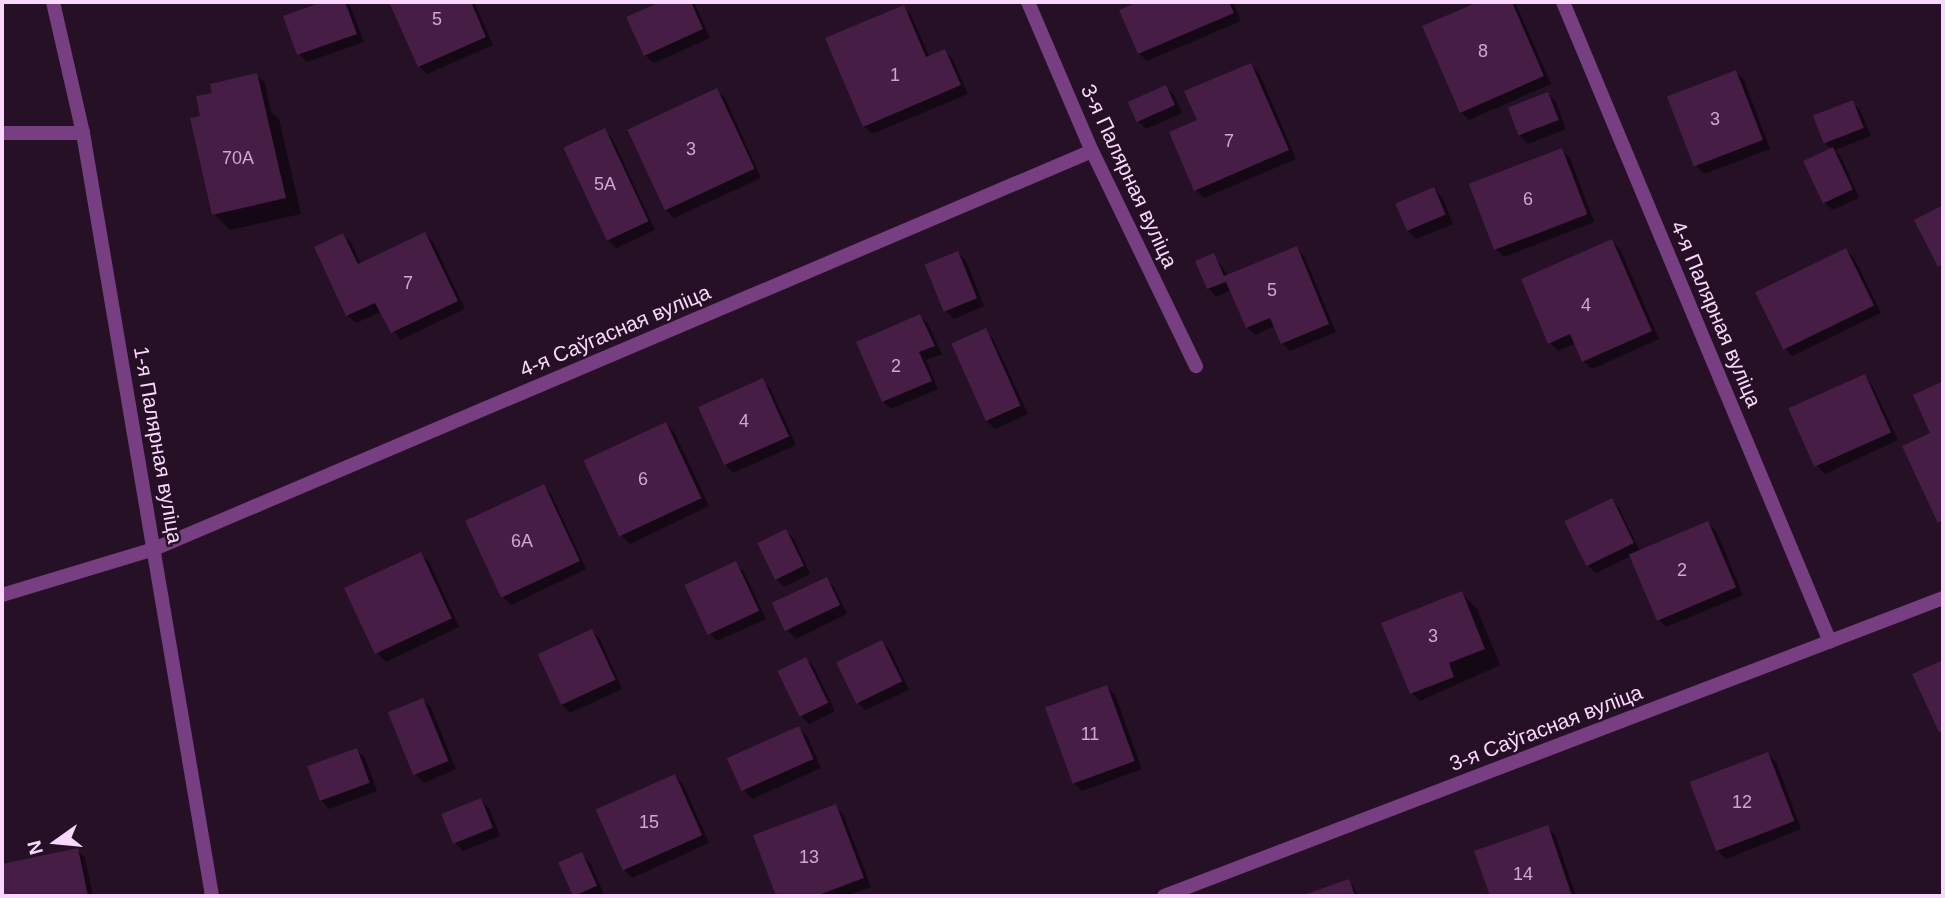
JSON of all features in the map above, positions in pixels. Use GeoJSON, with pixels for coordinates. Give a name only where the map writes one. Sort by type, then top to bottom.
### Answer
{"type":"FeatureCollection","features":[{"type":"Feature","properties":{"kind":"street","name":"1-я Палярная вуліца"},"geometry":{"type":"LineString","coordinates":[[53,2],[83,133],[212,896]]}},
{"type":"Feature","properties":{"kind":"street","name":"3-я Палярная вуліца"},"geometry":{"type":"LineString","coordinates":[[1028,2],[1092,151],[1196,366]]}},
{"type":"Feature","properties":{"kind":"street","name":"4-я Палярная вуліца"},"geometry":{"type":"LineString","coordinates":[[1563,2],[1830,642]]}},
{"type":"Feature","properties":{"kind":"street"},"geometry":{"type":"LineString","coordinates":[[2,133],[83,133]]}},
{"type":"Feature","properties":{"kind":"street","name":"4-я Саўгасная вуліца"},"geometry":{"type":"LineString","coordinates":[[2,595],[154,549],[1092,151]]}},
{"type":"Feature","properties":{"kind":"street","name":"3-я Саўгасная вуліца"},"geometry":{"type":"LineString","coordinates":[[1164,896],[1943,597]]}},
{"type":"Feature","properties":{"kind":"building"},"geometry":{"type":"Polygon","coordinates":[[[322,2],[345,2],[357,34],[297,55],[283,16],[322,2]]]}},
{"type":"Feature","properties":{"kind":"building"},"geometry":{"type":"Polygon","coordinates":[[[389,2],[471,2],[486,37],[418,67],[389,2]]]}},
{"type":"Feature","properties":{"kind":"building"},"geometry":{"type":"Polygon","coordinates":[[[660,2],[691,2],[703,29],[644,56],[626,17],[660,2]]]}},
{"type":"Feature","properties":{"kind":"building"},"geometry":{"type":"Polygon","coordinates":[[[1138,2],[1229,2],[1234,13],[1138,54],[1119,10],[1138,2]]]}},
{"type":"Feature","properties":{"kind":"building"},"geometry":{"type":"Polygon","coordinates":[[[1478,2],[1512,2],[1544,76],[1460,113],[1422,26],[1478,2]]]}},
{"type":"Feature","properties":{"kind":"building"},"geometry":{"type":"Polygon","coordinates":[[[904,5],[926,57],[945,49],[961,85],[863,127],[825,38],[904,5]]]}},
{"type":"Feature","properties":{"kind":"building"},"geometry":{"type":"Polygon","coordinates":[[[1251,63],[1289,150],[1194,191],[1169,132],[1197,120],[1184,91],[1251,63]]]}},
{"type":"Feature","properties":{"kind":"building"},"geometry":{"type":"Polygon","coordinates":[[[1736,70],[1763,140],[1694,167],[1667,97],[1736,70]]]}},
{"type":"Feature","properties":{"kind":"building"},"geometry":{"type":"Polygon","coordinates":[[[257,73],[286,198],[212,215],[190,118],[200,116],[196,96],[212,93],[210,84],[257,73]]]}},
{"type":"Feature","properties":{"kind":"building"},"geometry":{"type":"Polygon","coordinates":[[[1166,85],[1175,105],[1137,122],[1128,102],[1166,85]]]}},
{"type":"Feature","properties":{"kind":"building"},"geometry":{"type":"Polygon","coordinates":[[[717,88],[755,169],[665,211],[627,130],[717,88]]]}},
{"type":"Feature","properties":{"kind":"building"},"geometry":{"type":"Polygon","coordinates":[[[1548,92],[1559,120],[1519,135],[1508,107],[1548,92]]]}},
{"type":"Feature","properties":{"kind":"building"},"geometry":{"type":"Polygon","coordinates":[[[1853,100],[1864,128],[1824,143],[1813,115],[1853,100]]]}},
{"type":"Feature","properties":{"kind":"building"},"geometry":{"type":"Polygon","coordinates":[[[605,128],[649,221],[607,241],[563,147],[605,128]]]}},
{"type":"Feature","properties":{"kind":"building"},"geometry":{"type":"Polygon","coordinates":[[[1833,147],[1853,190],[1823,204],[1803,161],[1833,147]]]}},
{"type":"Feature","properties":{"kind":"building"},"geometry":{"type":"Polygon","coordinates":[[[1562,148],[1587,214],[1494,250],[1469,184],[1562,148]]]}},
{"type":"Feature","properties":{"kind":"building"},"geometry":{"type":"Polygon","coordinates":[[[1434,187],[1446,215],[1407,231],[1395,203],[1434,187]]]}},
{"type":"Feature","properties":{"kind":"building"},"geometry":{"type":"Polygon","coordinates":[[[1943,205],[1943,264],[1938,267],[1914,220],[1943,205]]]}},
{"type":"Feature","properties":{"kind":"building"},"geometry":{"type":"Polygon","coordinates":[[[425,232],[458,301],[391,333],[375,303],[346,316],[314,247],[343,233],[358,264],[425,232]]]}},
{"type":"Feature","properties":{"kind":"building"},"geometry":{"type":"Polygon","coordinates":[[[1612,239],[1652,331],[1582,362],[1570,334],[1548,344],[1521,279],[1612,239]]]}},
{"type":"Feature","properties":{"kind":"building"},"geometry":{"type":"Polygon","coordinates":[[[1297,246],[1329,324],[1281,344],[1270,318],[1246,328],[1226,282],[1207,289],[1195,261],[1214,253],[1224,276],[1297,246]]]}},
{"type":"Feature","properties":{"kind":"building"},"geometry":{"type":"Polygon","coordinates":[[[1846,248],[1874,306],[1783,350],[1755,292],[1846,248]]]}},
{"type":"Feature","properties":{"kind":"building"},"geometry":{"type":"Polygon","coordinates":[[[958,251],[977,298],[944,312],[925,264],[958,251]]]}},
{"type":"Feature","properties":{"kind":"building"},"geometry":{"type":"Polygon","coordinates":[[[920,314],[935,346],[919,352],[932,381],[882,402],[856,342],[920,314]]]}},
{"type":"Feature","properties":{"kind":"building"},"geometry":{"type":"Polygon","coordinates":[[[986,328],[1021,406],[986,421],[951,343],[986,328]]]}},
{"type":"Feature","properties":{"kind":"building"},"geometry":{"type":"Polygon","coordinates":[[[1865,374],[1891,432],[1814,467],[1788,408],[1865,374]]]}},
{"type":"Feature","properties":{"kind":"building"},"geometry":{"type":"Polygon","coordinates":[[[763,378],[789,436],[724,465],[698,407],[763,378]]]}},
{"type":"Feature","properties":{"kind":"building"},"geometry":{"type":"Polygon","coordinates":[[[1943,381],[1943,520],[1938,523],[1902,446],[1930,433],[1913,395],[1943,381]]]}},
{"type":"Feature","properties":{"kind":"building"},"geometry":{"type":"Polygon","coordinates":[[[666,422],[701,498],[619,537],[584,460],[666,422]]]}},
{"type":"Feature","properties":{"kind":"building"},"geometry":{"type":"Polygon","coordinates":[[[544,484],[580,561],[501,598],[465,521],[544,484]]]}},
{"type":"Feature","properties":{"kind":"building"},"geometry":{"type":"Polygon","coordinates":[[[1612,498],[1634,543],[1586,566],[1564,521],[1612,498]]]}},
{"type":"Feature","properties":{"kind":"building"},"geometry":{"type":"Polygon","coordinates":[[[1708,521],[1736,587],[1657,621],[1629,555],[1708,521]]]}},
{"type":"Feature","properties":{"kind":"building"},"geometry":{"type":"Polygon","coordinates":[[[786,529],[804,566],[775,580],[757,543],[786,529]]]}},
{"type":"Feature","properties":{"kind":"building"},"geometry":{"type":"Polygon","coordinates":[[[421,552],[452,618],[375,654],[344,588],[421,552]]]}},
{"type":"Feature","properties":{"kind":"building"},"geometry":{"type":"Polygon","coordinates":[[[736,561],[759,611],[708,635],[684,585],[736,561]]]}},
{"type":"Feature","properties":{"kind":"building"},"geometry":{"type":"Polygon","coordinates":[[[827,577],[840,605],[785,631],[772,603],[827,577]]]}},
{"type":"Feature","properties":{"kind":"building"},"geometry":{"type":"Polygon","coordinates":[[[1462,591],[1485,649],[1449,663],[1454,677],[1410,694],[1381,623],[1462,591]]]}},
{"type":"Feature","properties":{"kind":"building"},"geometry":{"type":"Polygon","coordinates":[[[592,629],[616,680],[561,705],[538,654],[592,629]]]}},
{"type":"Feature","properties":{"kind":"building"},"geometry":{"type":"Polygon","coordinates":[[[882,640],[902,681],[856,704],[836,662],[882,640]]]}},
{"type":"Feature","properties":{"kind":"building"},"geometry":{"type":"Polygon","coordinates":[[[806,657],[828,703],[800,717],[777,671],[806,657]]]}},
{"type":"Feature","properties":{"kind":"building"},"geometry":{"type":"Polygon","coordinates":[[[1943,660],[1943,731],[1939,732],[1912,674],[1943,660]]]}},
{"type":"Feature","properties":{"kind":"building"},"geometry":{"type":"Polygon","coordinates":[[[1107,685],[1135,761],[1073,784],[1045,708],[1107,685]]]}},
{"type":"Feature","properties":{"kind":"building"},"geometry":{"type":"Polygon","coordinates":[[[423,698],[448,761],[413,775],[388,712],[423,698]]]}},
{"type":"Feature","properties":{"kind":"building"},"geometry":{"type":"Polygon","coordinates":[[[799,726],[814,759],[741,791],[727,758],[799,726]]]}},
{"type":"Feature","properties":{"kind":"building"},"geometry":{"type":"Polygon","coordinates":[[[357,748],[370,783],[320,801],[307,766],[357,748]]]}},
{"type":"Feature","properties":{"kind":"building"},"geometry":{"type":"Polygon","coordinates":[[[1768,752],[1795,821],[1716,851],[1690,782],[1768,752]]]}},
{"type":"Feature","properties":{"kind":"building"},"geometry":{"type":"Polygon","coordinates":[[[675,774],[702,835],[623,871],[596,809],[675,774]]]}},
{"type":"Feature","properties":{"kind":"building"},"geometry":{"type":"Polygon","coordinates":[[[481,798],[493,828],[453,844],[441,814],[481,798]]]}},
{"type":"Feature","properties":{"kind":"building"},"geometry":{"type":"Polygon","coordinates":[[[836,804],[864,878],[816,896],[776,896],[753,835],[836,804]]]}},
{"type":"Feature","properties":{"kind":"building"},"geometry":{"type":"Polygon","coordinates":[[[1548,825],[1572,896],[1490,896],[1474,851],[1548,825]]]}},
{"type":"Feature","properties":{"kind":"building"},"geometry":{"type":"Polygon","coordinates":[[[78,848],[88,896],[2,896],[2,864],[78,848]]]}},
{"type":"Feature","properties":{"kind":"building"},"geometry":{"type":"Polygon","coordinates":[[[582,852],[597,886],[573,896],[558,863],[582,852]]]}},
{"type":"Feature","properties":{"kind":"building"},"geometry":{"type":"Polygon","coordinates":[[[1349,879],[1355,896],[1301,896],[1349,879]]]}}]}
